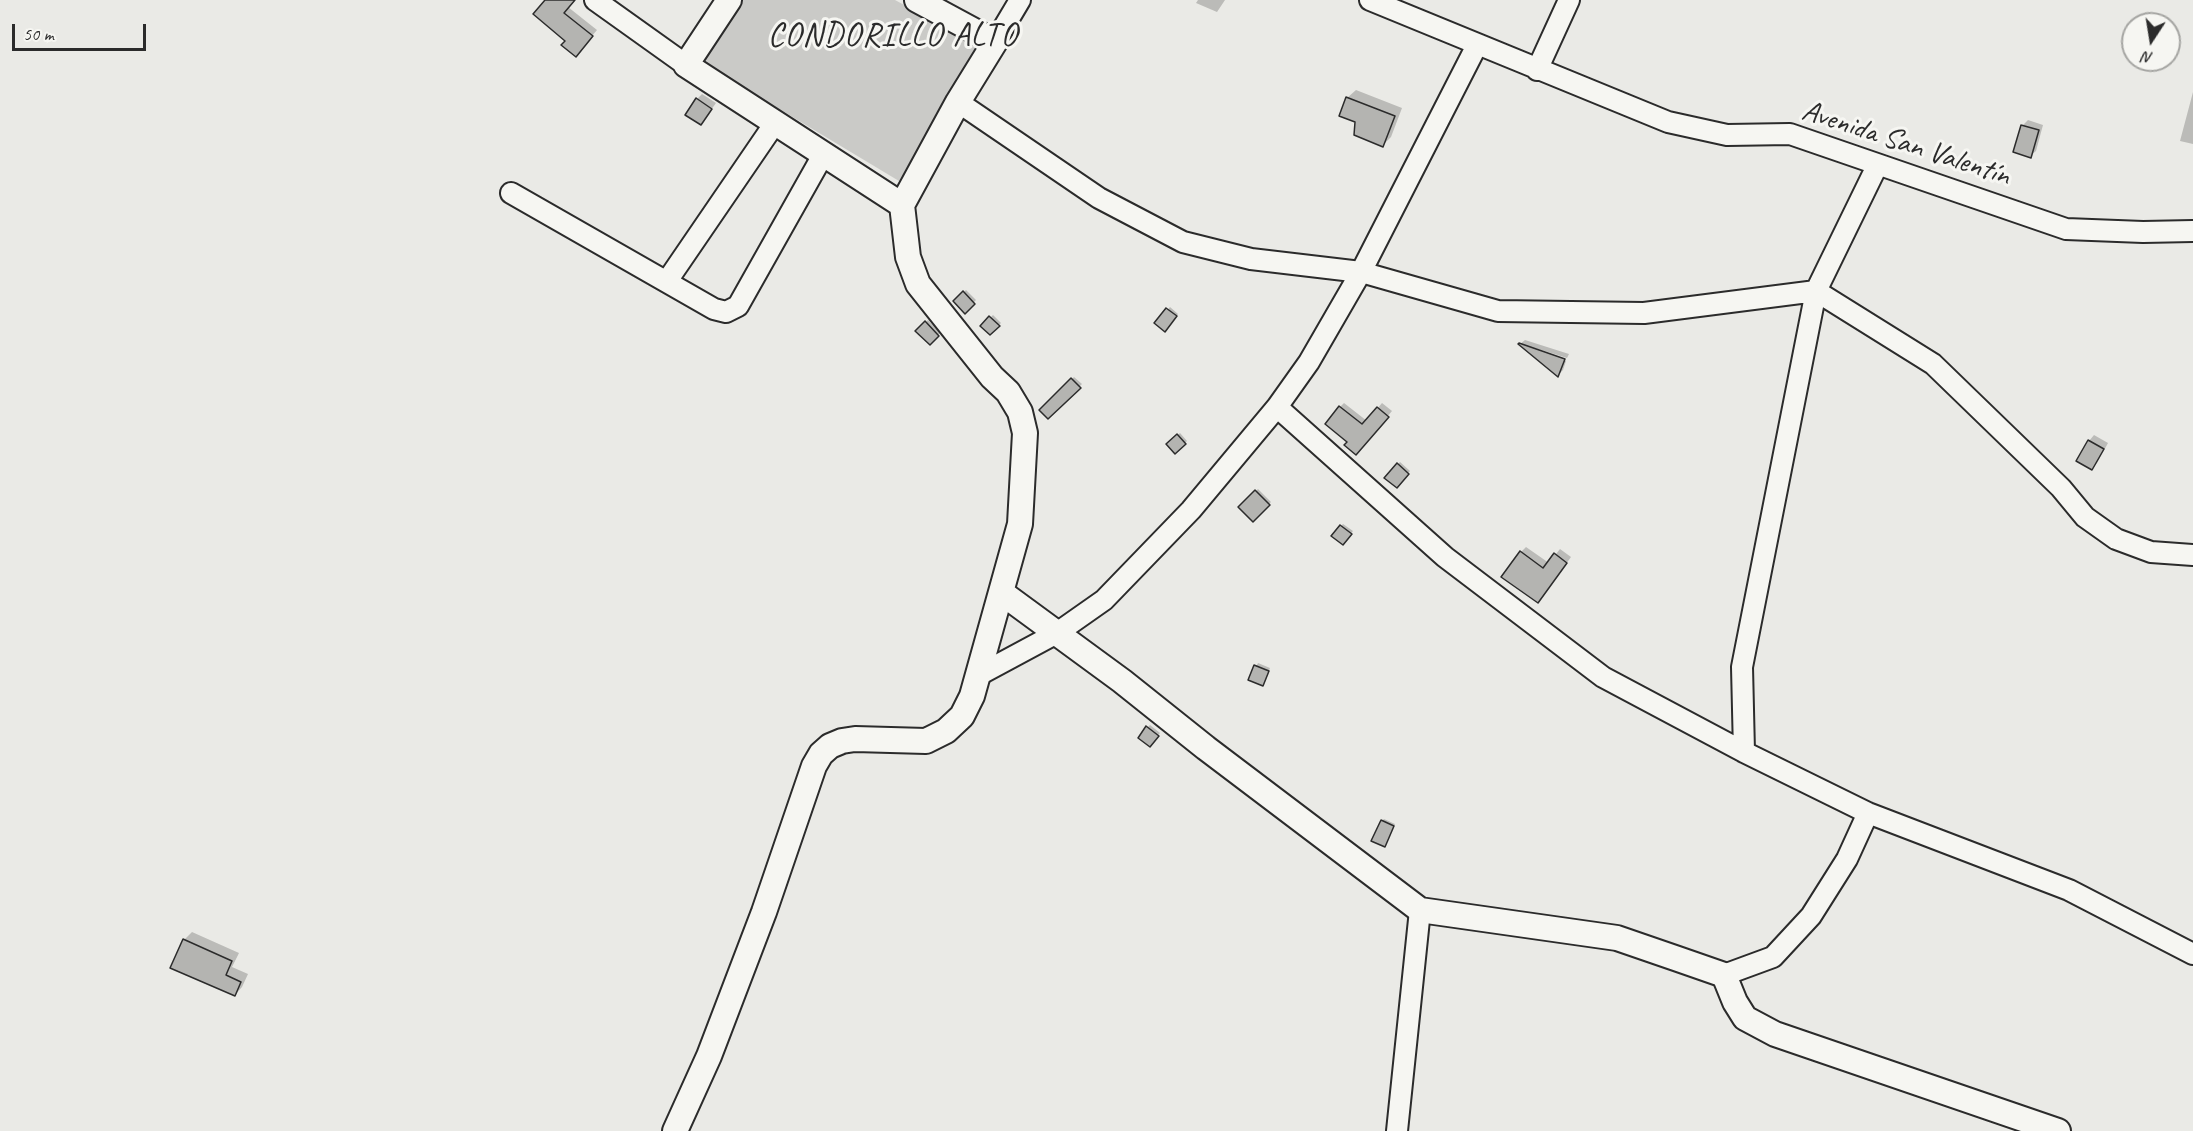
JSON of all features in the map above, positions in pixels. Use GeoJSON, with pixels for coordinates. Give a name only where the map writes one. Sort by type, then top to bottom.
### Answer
{"type":"FeatureCollection","features":[{"type":"Feature","properties":{"kind":"street"},"geometry":{"type":"LineString","coordinates":[[595,0],[686,65],[902,205]]}},
{"type":"Feature","properties":{"kind":"street"},"geometry":{"type":"LineString","coordinates":[[686,65],[729,0]]}},
{"type":"Feature","properties":{"kind":"street"},"geometry":{"type":"LineString","coordinates":[[917,0],[995,42]]}},
{"type":"Feature","properties":{"kind":"street"},"geometry":{"type":"LineString","coordinates":[[675,1131],[709,1056],[764,912],[814,766],[821,754],[830,746],[855,739],[926,741],[946,731],[962,716],[972,696],[1020,524],[1025,433],[1020,412],[1008,392],[992,377],[918,284],[908,257],[902,205],[958,102],[1020,0]]}},
{"type":"Feature","properties":{"kind":"street","name":"Avenida San Valentín"},"geometry":{"type":"LineString","coordinates":[[1370,0],[1668,122],[1727,135],[1790,134],[2066,230],[2193,231]]}},
{"type":"Feature","properties":{"kind":"street"},"geometry":{"type":"LineString","coordinates":[[1536,69],[1569,0]]}},
{"type":"Feature","properties":{"kind":"street"},"geometry":{"type":"LineString","coordinates":[[977,676],[1057,633],[1104,600],[1191,510],[1277,407],[1309,362],[1361,272],[1477,45]]}},
{"type":"Feature","properties":{"kind":"street"},"geometry":{"type":"LineString","coordinates":[[958,102],[1099,198],[1183,242],[1251,259],[1361,272],[1498,311],[1644,313],[1816,291],[1933,364],[2061,488],[2085,517],[2116,539],[2151,552],[2193,555]]}},
{"type":"Feature","properties":{"kind":"street"},"geometry":{"type":"LineString","coordinates":[[667,281],[775,123]]}},
{"type":"Feature","properties":{"kind":"street"},"geometry":{"type":"LineString","coordinates":[[511,192],[714,309],[726,312],[738,306],[823,155]]}},
{"type":"Feature","properties":{"kind":"street"},"geometry":{"type":"LineString","coordinates":[[1744,752],[1742,667],[1816,291],[1877,166]]}},
{"type":"Feature","properties":{"kind":"street"},"geometry":{"type":"LineString","coordinates":[[1277,407],[1445,557],[1603,677],[1744,752],[1868,813],[2069,890],[2193,954]]}},
{"type":"Feature","properties":{"kind":"street"},"geometry":{"type":"LineString","coordinates":[[1002,592],[1420,910],[1617,938],[1724,975],[1773,957],[1812,916],[1847,859],[1868,813]]}},
{"type":"Feature","properties":{"kind":"street"},"geometry":{"type":"LineString","coordinates":[[1397,1131],[1420,910]]}},
{"type":"Feature","properties":{"kind":"street"},"geometry":{"type":"LineString","coordinates":[[1724,975],[1735,1002],[1745,1018],[1775,1034],[2058,1131]]}},
{"type":"Feature","properties":{"kind":"shaded area"},"geometry":{"type":"Polygon","coordinates":[[[743,0],[895,0],[978,45],[899,181],[701,62],[743,0]]]}},
{"type":"Feature","properties":{"kind":"building"},"geometry":{"type":"Polygon","coordinates":[[[545,0],[575,0],[564,13],[593,36],[576,57],[561,45],[565,41],[533,14],[545,0]]]}},
{"type":"Feature","properties":{"kind":"building"},"geometry":{"type":"Polygon","coordinates":[[[1346,97],[1395,116],[1383,147],[1354,135],[1355,122],[1339,116],[1346,97]]]}},
{"type":"Feature","properties":{"kind":"building"},"geometry":{"type":"Polygon","coordinates":[[[696,98],[712,109],[701,125],[685,115],[696,98]]]}},
{"type":"Feature","properties":{"kind":"building"},"geometry":{"type":"Polygon","coordinates":[[[2021,125],[2039,130],[2031,158],[2013,152],[2021,125]]]}},
{"type":"Feature","properties":{"kind":"building"},"geometry":{"type":"Polygon","coordinates":[[[963,291],[975,304],[965,314],[953,301],[963,291]]]}},
{"type":"Feature","properties":{"kind":"building"},"geometry":{"type":"Polygon","coordinates":[[[1166,308],[1177,316],[1165,332],[1154,323],[1166,308]]]}},
{"type":"Feature","properties":{"kind":"building"},"geometry":{"type":"Polygon","coordinates":[[[989,316],[1000,326],[990,335],[980,326],[989,316]]]}},
{"type":"Feature","properties":{"kind":"building"},"geometry":{"type":"Polygon","coordinates":[[[925,321],[939,336],[930,345],[915,331],[925,321]]]}},
{"type":"Feature","properties":{"kind":"building"},"geometry":{"type":"Polygon","coordinates":[[[1518,344],[1565,359],[1558,377],[1518,344]]]}},
{"type":"Feature","properties":{"kind":"building"},"geometry":{"type":"Polygon","coordinates":[[[1071,378],[1081,388],[1048,419],[1039,410],[1071,378]]]}},
{"type":"Feature","properties":{"kind":"building"},"geometry":{"type":"Polygon","coordinates":[[[1339,406],[1362,424],[1377,407],[1389,417],[1356,455],[1344,445],[1347,442],[1325,424],[1339,406]]]}},
{"type":"Feature","properties":{"kind":"building"},"geometry":{"type":"Polygon","coordinates":[[[1177,434],[1186,444],[1175,454],[1166,444],[1177,434]]]}},
{"type":"Feature","properties":{"kind":"building"},"geometry":{"type":"Polygon","coordinates":[[[2088,440],[2104,449],[2092,470],[2076,461],[2088,440]]]}},
{"type":"Feature","properties":{"kind":"building"},"geometry":{"type":"Polygon","coordinates":[[[1397,463],[1409,474],[1397,488],[1384,478],[1397,463]]]}},
{"type":"Feature","properties":{"kind":"building"},"geometry":{"type":"Polygon","coordinates":[[[1255,490],[1270,505],[1253,522],[1238,507],[1255,490]]]}},
{"type":"Feature","properties":{"kind":"building"},"geometry":{"type":"Polygon","coordinates":[[[1340,525],[1352,534],[1343,545],[1331,536],[1340,525]]]}},
{"type":"Feature","properties":{"kind":"building"},"geometry":{"type":"Polygon","coordinates":[[[1520,551],[1543,568],[1554,553],[1567,563],[1538,603],[1501,577],[1520,551]]]}},
{"type":"Feature","properties":{"kind":"building"},"geometry":{"type":"Polygon","coordinates":[[[1254,665],[1269,671],[1263,686],[1248,680],[1254,665]]]}},
{"type":"Feature","properties":{"kind":"building"},"geometry":{"type":"Polygon","coordinates":[[[1146,726],[1159,736],[1150,747],[1138,738],[1146,726]]]}},
{"type":"Feature","properties":{"kind":"building"},"geometry":{"type":"Polygon","coordinates":[[[1381,820],[1394,826],[1385,847],[1371,841],[1381,820]]]}},
{"type":"Feature","properties":{"kind":"building"},"geometry":{"type":"Polygon","coordinates":[[[183,939],[232,961],[226,975],[241,982],[235,996],[170,968],[183,939]]]}},
{"type":"Feature","properties":{"kind":"district","name":"CONDORILLO ALTO"},"geometry":{"type":"Point","coordinates":[893,36]}}]}
